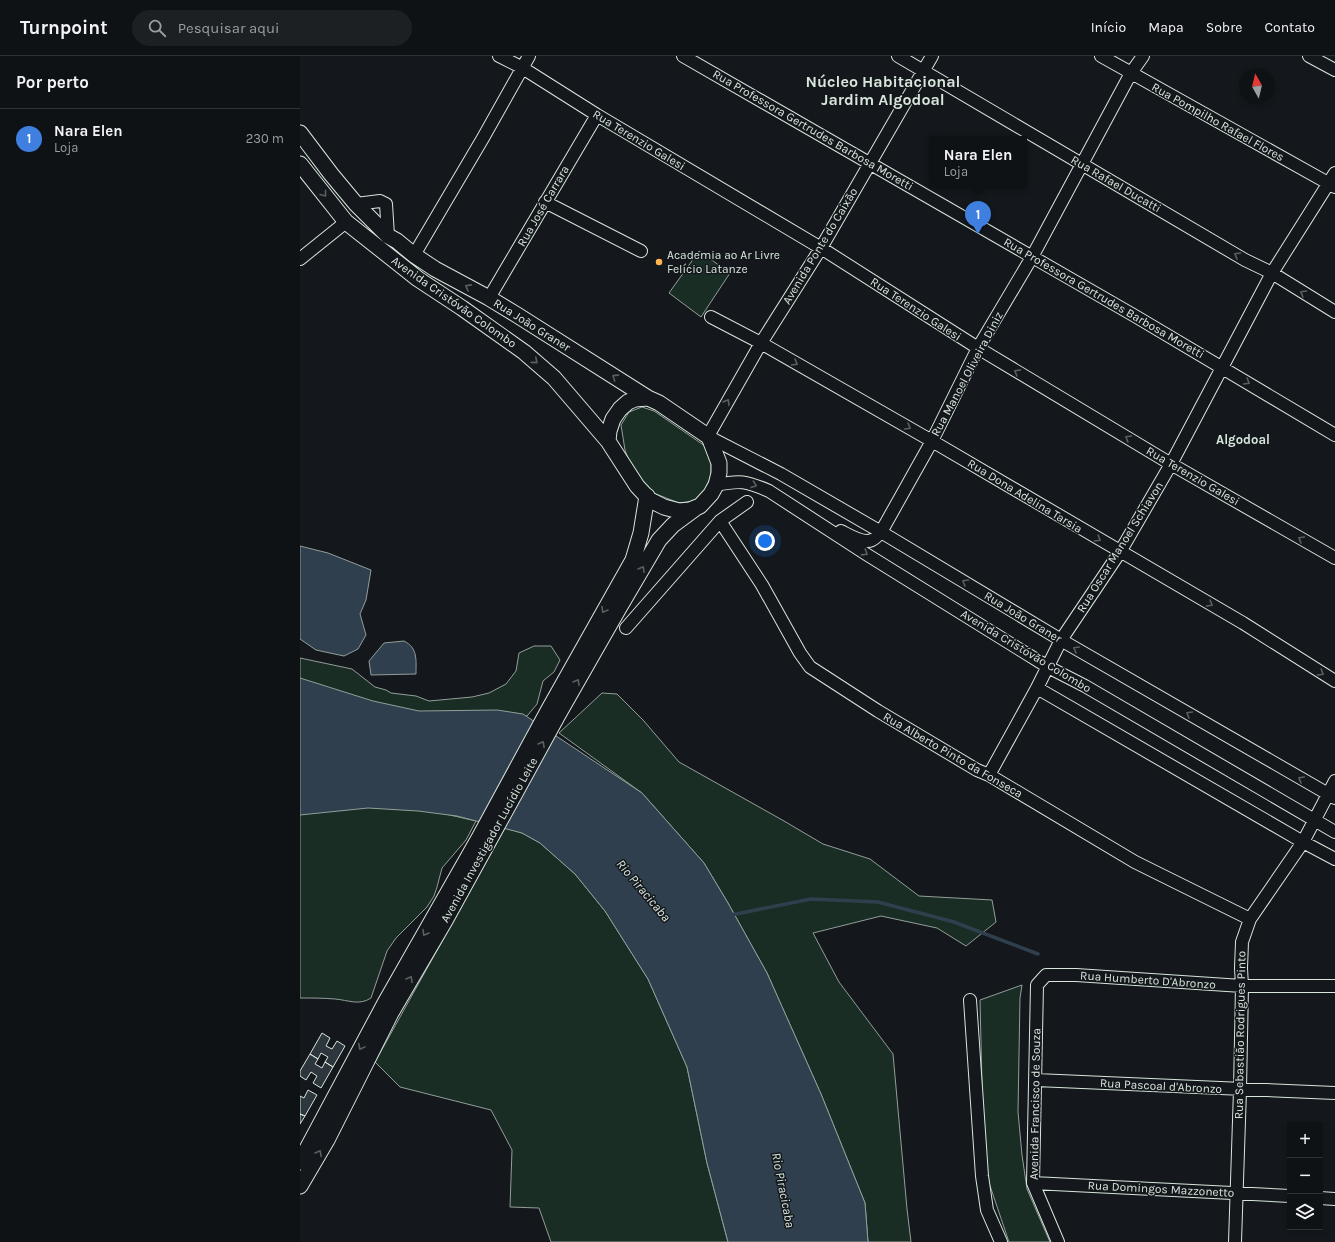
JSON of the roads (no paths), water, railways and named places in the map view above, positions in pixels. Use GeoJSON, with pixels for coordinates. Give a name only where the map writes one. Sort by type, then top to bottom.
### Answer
{"type":"FeatureCollection","features":[{"type":"Feature","properties":{"kind":"main road","name":"Avenida Cristóvão Colombo"},"geometry":{"type":"LineString","coordinates":[[300,133],[356,204],[388,236],[397,240],[414,255]]}},
{"type":"Feature","properties":{"kind":"main road","name":"Avenida Cristóvão Colombo"},"geometry":{"type":"LineString","coordinates":[[300,164],[346,222],[418,279],[524,352],[554,378],[608,441]]}},
{"type":"Feature","properties":{"kind":"main road","name":"Rua João Graner"},"geometry":{"type":"LineString","coordinates":[[414,255],[435,269],[489,298],[648,398]]}},
{"type":"Feature","properties":{"kind":"main road"},"geometry":{"type":"LineString","coordinates":[[648,398],[659,402],[708,436],[719,463],[719,473],[716,485],[711,494],[700,506],[696,508],[690,510],[672,509],[657,504],[637,486],[608,441],[609,431],[613,419],[620,409],[628,402],[635,399],[648,398]]}},
{"type":"Feature","properties":{"kind":"main road","name":"Avenida Investigador Lucídio Leite"},"geometry":{"type":"LineString","coordinates":[[300,1162],[385,1003],[484,839],[633,560],[641,533],[647,496]]}},
{"type":"Feature","properties":{"kind":"main road","name":"Avenida Investigador Lucídio Leite"},"geometry":{"type":"LineString","coordinates":[[553,712],[659,540],[672,525],[696,508]]}},
{"type":"Feature","properties":{"kind":"main road","name":"Avenida Investigador Lucídio Leite"},"geometry":{"type":"LineString","coordinates":[[300,1186],[327,1140],[391,1013],[446,919],[484,839]]}},
{"type":"Feature","properties":{"kind":"street","name":"Rua Terenzio Galesi"},"geometry":{"type":"LineString","coordinates":[[499,56],[522,67],[597,114],[821,248],[978,348],[1171,464],[1335,558]]}},
{"type":"Feature","properties":{"kind":"street"},"geometry":{"type":"LineString","coordinates":[[414,255],[483,138],[529,56]]}},
{"type":"Feature","properties":{"kind":"street","name":"Rua Professora Gertrudes Barbosa Moretti"},"geometry":{"type":"LineString","coordinates":[[684,56],[870,162],[1222,367],[1335,435]]}},
{"type":"Feature","properties":{"kind":"street","name":"Rua Rafael Ducatti"},"geometry":{"type":"LineString","coordinates":[[898,56],[1245,260],[1272,273],[1335,312]]}},
{"type":"Feature","properties":{"kind":"street","name":"Avenida Ponte do Caixão"},"geometry":{"type":"LineString","coordinates":[[708,436],[761,343],[821,248],[932,56]]}},
{"type":"Feature","properties":{"kind":"street","name":"Rua Pompilho Rafael Flores"},"geometry":{"type":"LineString","coordinates":[[1101,56],[1333,181]]}},
{"type":"Feature","properties":{"kind":"street","name":"Rua Manoel Oliveira Diniz"},"geometry":{"type":"LineString","coordinates":[[881,532],[932,441],[978,348],[1032,257],[1131,73],[1143,56]]}},
{"type":"Feature","properties":{"kind":"street"},"geometry":{"type":"LineString","coordinates":[[1309,56],[1335,70]]}},
{"type":"Feature","properties":{"kind":"street","name":"Rua José Carrara"},"geometry":{"type":"LineString","coordinates":[[489,298],[597,114]]}},
{"type":"Feature","properties":{"kind":"street","name":"Rua Oscar Manoel Schiavon"},"geometry":{"type":"LineString","coordinates":[[989,775],[1037,688],[1061,640],[1120,552],[1171,464],[1272,273],[1333,181]]}},
{"type":"Feature","properties":{"kind":"street"},"geometry":{"type":"LineString","coordinates":[[356,204],[380,201],[386,204],[388,236]]}},
{"type":"Feature","properties":{"kind":"street"},"geometry":{"type":"LineString","coordinates":[[545,202],[641,251]]}},
{"type":"Feature","properties":{"kind":"street"},"geometry":{"type":"LineString","coordinates":[[300,259],[346,222]]}},
{"type":"Feature","properties":{"kind":"street","name":"Rua Dona Adelina Tarsia"},"geometry":{"type":"LineString","coordinates":[[711,317],[761,343],[932,441],[1243,623],[1335,681]]}},
{"type":"Feature","properties":{"kind":"street","name":"Rua João Graner"},"geometry":{"type":"LineString","coordinates":[[708,436],[781,474],[1061,640],[1331,796]]}},
{"type":"Feature","properties":{"kind":"street","name":"Avenida Cristóvão Colombo"},"geometry":{"type":"LineString","coordinates":[[716,485],[737,481],[754,484],[768,491],[1048,667],[1085,686],[1335,832]]}},
{"type":"Feature","properties":{"kind":"street"},"geometry":{"type":"LineString","coordinates":[[626,628],[720,521],[746,502]]}},
{"type":"Feature","properties":{"kind":"street","name":"Rua Alberto Pinto da Fonseca"},"geometry":{"type":"LineString","coordinates":[[720,521],[762,585],[800,653],[810,667],[878,711],[1135,862],[1250,919]]}},
{"type":"Feature","properties":{"kind":"street"},"geometry":{"type":"LineString","coordinates":[[823,526],[868,541],[873,540],[881,532]]}},
{"type":"Feature","properties":{"kind":"street","name":"Avenida Cristóvão Colombo"},"geometry":{"type":"LineString","coordinates":[[1037,688],[1335,859]]}},
{"type":"Feature","properties":{"kind":"street","name":"Rua Sebastião Rodrigues Pinto"},"geometry":{"type":"LineString","coordinates":[[1235,1242],[1240,1090],[1242,942],[1250,919],[1303,842],[1314,819],[1331,796],[1335,781]]}},
{"type":"Feature","properties":{"kind":"street","name":"Rua Humberto D'Abronzo"},"geometry":{"type":"LineString","coordinates":[[1037,985],[1046,974],[1242,986],[1335,986]]}},
{"type":"Feature","properties":{"kind":"street","name":"Avenida Francisco de Souza"},"geometry":{"type":"LineString","coordinates":[[1037,985],[1033,1183],[1058,1242]]}},
{"type":"Feature","properties":{"kind":"street"},"geometry":{"type":"LineString","coordinates":[[970,1000],[982,1176],[987,1210],[1001,1242]]}},
{"type":"Feature","properties":{"kind":"street","name":"Rua Pascoal d'Abronzo"},"geometry":{"type":"LineString","coordinates":[[1036,1080],[1335,1093]]}},
{"type":"Feature","properties":{"kind":"street","name":"Rua Domingos Mazzonetto"},"geometry":{"type":"LineString","coordinates":[[1033,1183],[1236,1192],[1287,1196]]}},
{"type":"Feature","properties":{"kind":"street"},"geometry":{"type":"LineString","coordinates":[[1323,1198],[1335,1199]]}},
{"type":"Feature","properties":{"kind":"water"},"geometry":{"type":"Polygon","coordinates":[[[300,546],[328,553],[371,570],[366,600],[360,614],[366,635],[358,649],[344,656],[316,650],[300,639],[300,546]]]}},
{"type":"Feature","properties":{"kind":"water"},"geometry":{"type":"Polygon","coordinates":[[[404,641],[412,647],[414,651],[416,659],[416,674],[371,675],[369,661],[384,643],[404,641]]]}},
{"type":"Feature","properties":{"kind":"water","name":"Rio Piracicaba"},"geometry":{"type":"Polygon","coordinates":[[[300,678],[373,701],[419,711],[497,710],[523,714],[642,793],[704,863],[767,973],[821,1094],[865,1203],[868,1242],[728,1242],[707,1163],[687,1067],[648,979],[605,911],[575,874],[540,843],[522,833],[457,816],[418,811],[368,808],[300,815],[300,678]]]}},
{"type":"Feature","properties":{"kind":"waterway"},"geometry":{"type":"LineString","coordinates":[[731,915],[811,899],[878,902],[954,922],[1038,954]]}},
{"type":"Feature","properties":{"kind":"place","name":"Nara Elen"},"geometry":{"type":"Point","coordinates":[978,234]}},
{"type":"Feature","properties":{"kind":"place","name":"Academia ao Ar Livre Felício Latanze"},"geometry":{"type":"Point","coordinates":[659,262]}},
{"type":"Feature","properties":{"kind":"district","name":"Núcleo Habitacional Jardim Algodoal"},"geometry":{"type":"Point","coordinates":[883,90]}},
{"type":"Feature","properties":{"kind":"district","name":"Algodoal"},"geometry":{"type":"Point","coordinates":[1243,439]}}]}
